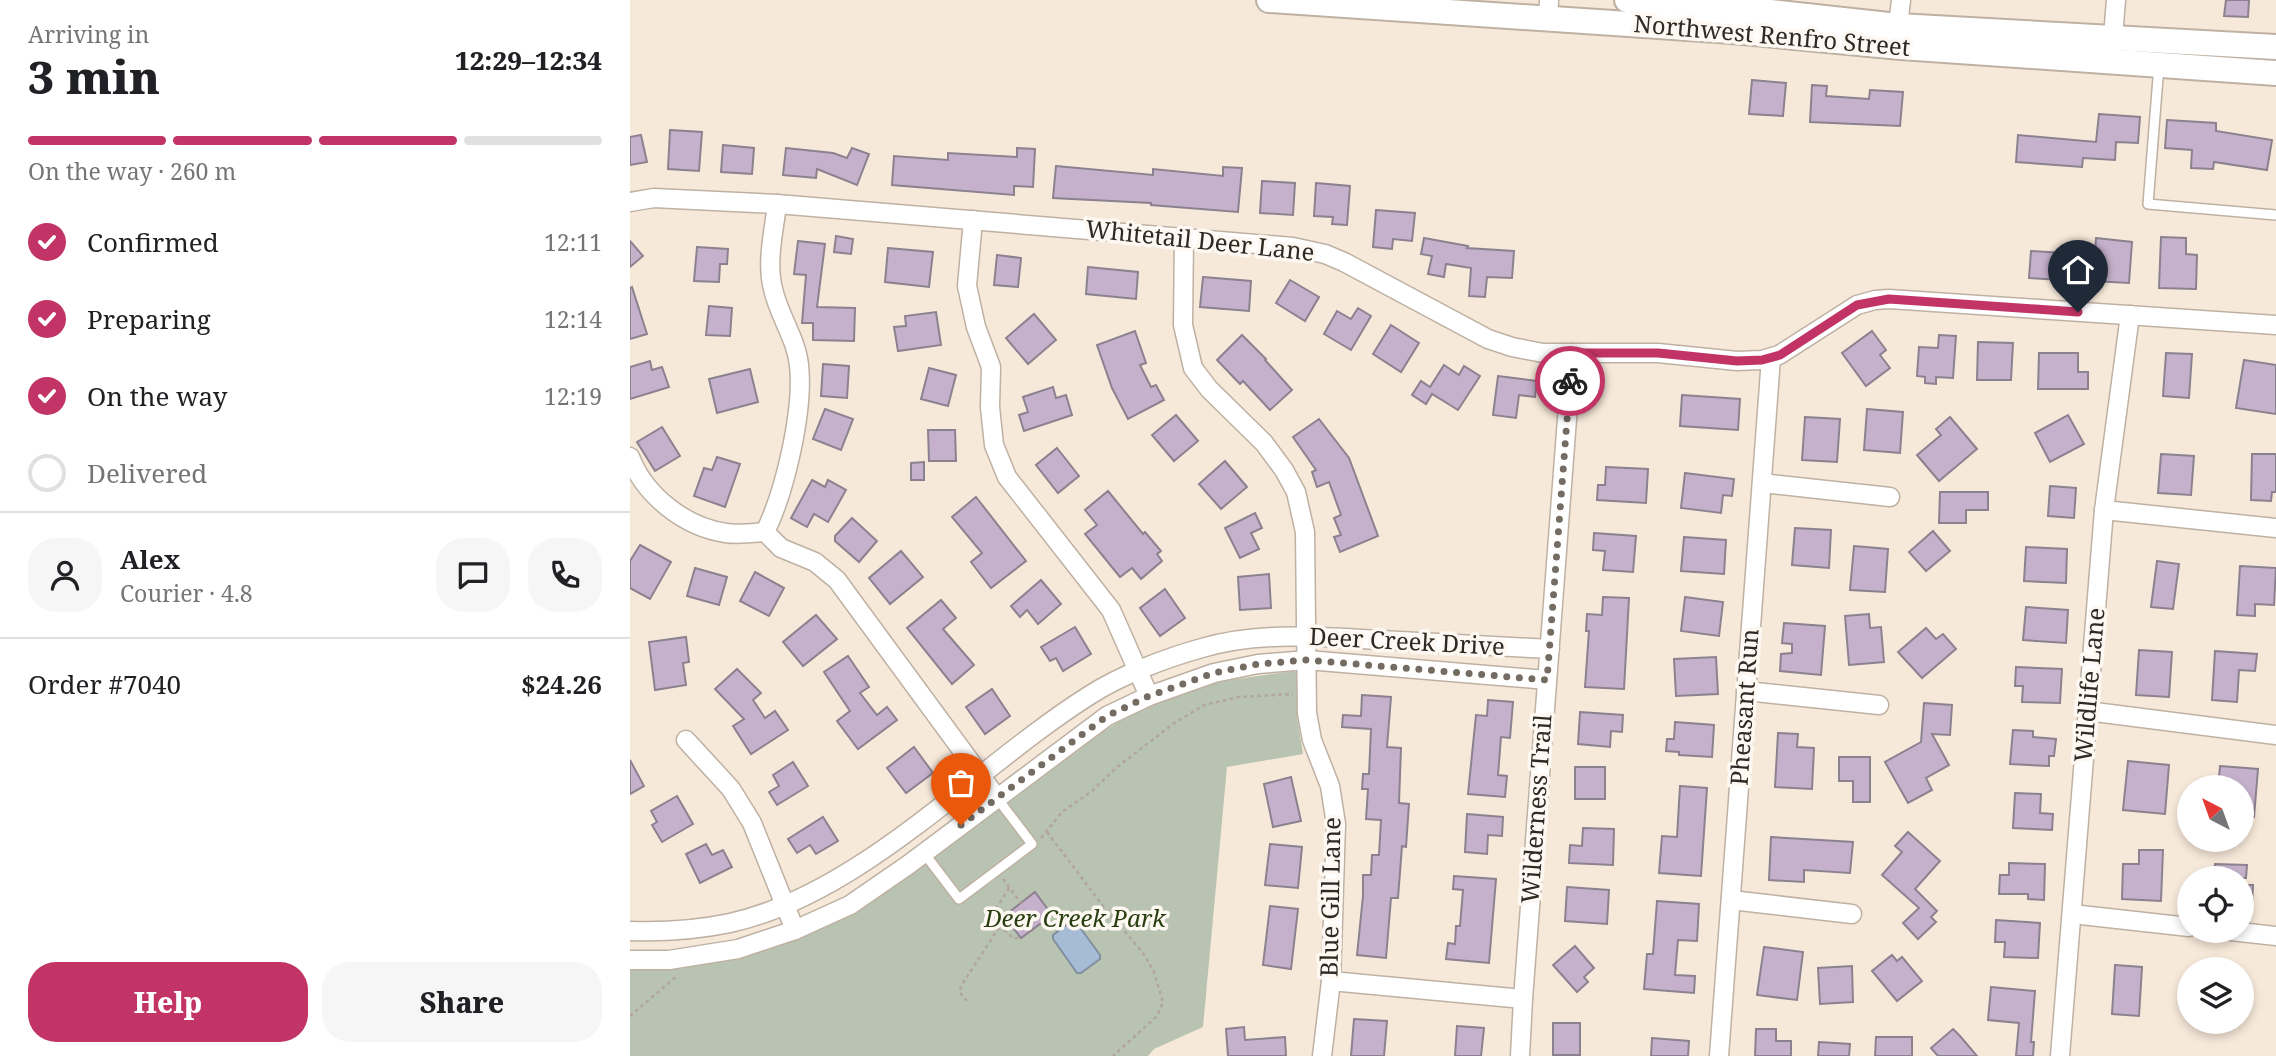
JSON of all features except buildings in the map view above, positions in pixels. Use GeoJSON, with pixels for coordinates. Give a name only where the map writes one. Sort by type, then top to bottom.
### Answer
{"type":"FeatureCollection","features":[{"type":"Feature","properties":{"kind":"main road","name":"Northwest Renfro Street"},"geometry":{"type":"LineString","coordinates":[[1269,0],[1548,10],[1733,13],[1901,47],[2276,47]]}},
{"type":"Feature","properties":{"kind":"main road","name":"Northwest Renfro Street"},"geometry":{"type":"LineString","coordinates":[[1627,0],[1733,13],[1898,26],[2112,49],[2159,64],[2276,72]]}},
{"type":"Feature","properties":{"kind":"street"},"geometry":{"type":"LineString","coordinates":[[1898,26],[1901,0]]}},
{"type":"Feature","properties":{"kind":"street"},"geometry":{"type":"LineString","coordinates":[[2112,49],[2116,0]]}},
{"type":"Feature","properties":{"kind":"street","name":"Whitetail Deer Lane"},"geometry":{"type":"LineString","coordinates":[[630,202],[654,198],[777,204],[1293,247],[1344,261],[1488,339],[1543,353],[1658,353],[1737,361],[1771,358],[1780,355],[1857,305],[1889,299],[2276,325]]}},
{"type":"Feature","properties":{"kind":"street"},"geometry":{"type":"LineString","coordinates":[[765,532],[782,490],[798,412],[800,368],[797,351],[773,290],[770,264],[777,204]]}},
{"type":"Feature","properties":{"kind":"street"},"geometry":{"type":"LineString","coordinates":[[973,220],[967,286],[976,327],[991,367],[990,407],[994,445],[1007,477],[1111,610],[1149,696]]}},
{"type":"Feature","properties":{"kind":"street","name":"Blue Gill Lane"},"geometry":{"type":"LineString","coordinates":[[1184,236],[1183,325],[1193,368],[1217,398],[1264,443],[1284,470],[1296,492],[1305,532],[1307,713],[1312,740],[1329,786],[1336,824],[1331,981],[1322,1056]]}},
{"type":"Feature","properties":{"kind":"street","name":"Wildlife Lane"},"geometry":{"type":"LineString","coordinates":[[2060,1056],[2104,510],[2130,315]]}},
{"type":"Feature","properties":{"kind":"street","name":"Wilderness Trail"},"geometry":{"type":"LineString","coordinates":[[1520,1056],[1572,353]]}},
{"type":"Feature","properties":{"kind":"street","name":"Pheasant Run"},"geometry":{"type":"LineString","coordinates":[[1719,1056],[1771,358]]}},
{"type":"Feature","properties":{"kind":"street"},"geometry":{"type":"LineString","coordinates":[[630,457],[645,483],[663,504],[681,517],[727,534],[765,532],[781,548],[815,562],[837,580],[997,798]]}},
{"type":"Feature","properties":{"kind":"street"},"geometry":{"type":"LineString","coordinates":[[1762,483],[1889,497]]}},
{"type":"Feature","properties":{"kind":"street"},"geometry":{"type":"LineString","coordinates":[[2104,510],[2276,528]]}},
{"type":"Feature","properties":{"kind":"street","name":"Deer Creek Drive"},"geometry":{"type":"LineString","coordinates":[[630,931],[667,932],[731,923],[785,905],[846,873],[892,842],[1051,721],[1093,693],[1137,672],[1202,647],[1255,638],[1306,636],[1550,649]]}},
{"type":"Feature","properties":{"kind":"street","name":"Deer Creek Drive"},"geometry":{"type":"LineString","coordinates":[[630,960],[669,960],[737,949],[795,930],[850,905],[1107,716],[1149,696],[1214,673],[1258,664],[1307,660],[1547,680]]}},
{"type":"Feature","properties":{"kind":"street"},"geometry":{"type":"LineString","coordinates":[[1746,691],[1879,705]]}},
{"type":"Feature","properties":{"kind":"street"},"geometry":{"type":"LineString","coordinates":[[2087,711],[2276,735]]}},
{"type":"Feature","properties":{"kind":"street"},"geometry":{"type":"LineString","coordinates":[[686,740],[731,789],[752,823],[795,930]]}},
{"type":"Feature","properties":{"kind":"street"},"geometry":{"type":"LineString","coordinates":[[1731,900],[1852,914]]}},
{"type":"Feature","properties":{"kind":"street"},"geometry":{"type":"LineString","coordinates":[[2072,914],[2177,925]]}},
{"type":"Feature","properties":{"kind":"street"},"geometry":{"type":"LineString","coordinates":[[2254,934],[2276,936]]}},
{"type":"Feature","properties":{"kind":"street"},"geometry":{"type":"LineString","coordinates":[[1331,981],[1523,999]]}},
{"type":"Feature","properties":{"kind":"lane"},"geometry":{"type":"LineString","coordinates":[[2159,64],[2148,204],[2276,215]]}},
{"type":"Feature","properties":{"kind":"lane"},"geometry":{"type":"LineString","coordinates":[[924,853],[959,899],[1032,844],[997,798]]}},
{"type":"Feature","properties":{"kind":"path"},"geometry":{"type":"LineString","coordinates":[[1032,844],[1047,832],[1062,812],[1092,791],[1117,767],[1173,724],[1204,705],[1239,696],[1294,694]]}},
{"type":"Feature","properties":{"kind":"path"},"geometry":{"type":"LineString","coordinates":[[1047,832],[1103,906],[1143,953],[1163,1002],[1157,1016],[1113,1056]]}},
{"type":"Feature","properties":{"kind":"path"},"geometry":{"type":"LineString","coordinates":[[996,871],[1021,903]]}},
{"type":"Feature","properties":{"kind":"path"},"geometry":{"type":"LineString","coordinates":[[1009,888],[995,912],[1000,926],[1014,939],[1020,937]]}},
{"type":"Feature","properties":{"kind":"path"},"geometry":{"type":"LineString","coordinates":[[967,1001],[960,993],[961,986],[1000,926]]}},
{"type":"Feature","properties":{"kind":"path"},"geometry":{"type":"LineString","coordinates":[[630,1016],[684,971]]}},
{"type":"Feature","properties":{"kind":"green space","name":"Deer Creek Park"},"geometry":{"type":"Polygon","coordinates":[[[1294,671],[1299,674],[1297,716],[1303,754],[1227,767],[1203,1027],[1154,1049],[1148,1056],[630,1056],[630,969],[671,967],[860,908],[1073,750],[1147,704],[1222,681],[1294,671]]]}},
{"type":"Feature","properties":{"kind":"water"},"geometry":{"type":"Polygon","coordinates":[[[1072,921],[1076,922],[1100,955],[1100,959],[1081,973],[1077,973],[1053,939],[1053,935],[1072,921]]]}},
{"type":"Feature","properties":{"kind":"way so far"},"geometry":{"type":"LineString","coordinates":[[961,825],[1107,716],[1149,696],[1214,673],[1258,664],[1307,660],[1547,680],[1570,381]]}},
{"type":"Feature","properties":{"kind":"route"},"geometry":{"type":"LineString","coordinates":[[1570,381],[1572,353],[1658,353],[1737,361],[1762,360],[1780,355],[1857,305],[1875,300],[2078,312]]}}]}
